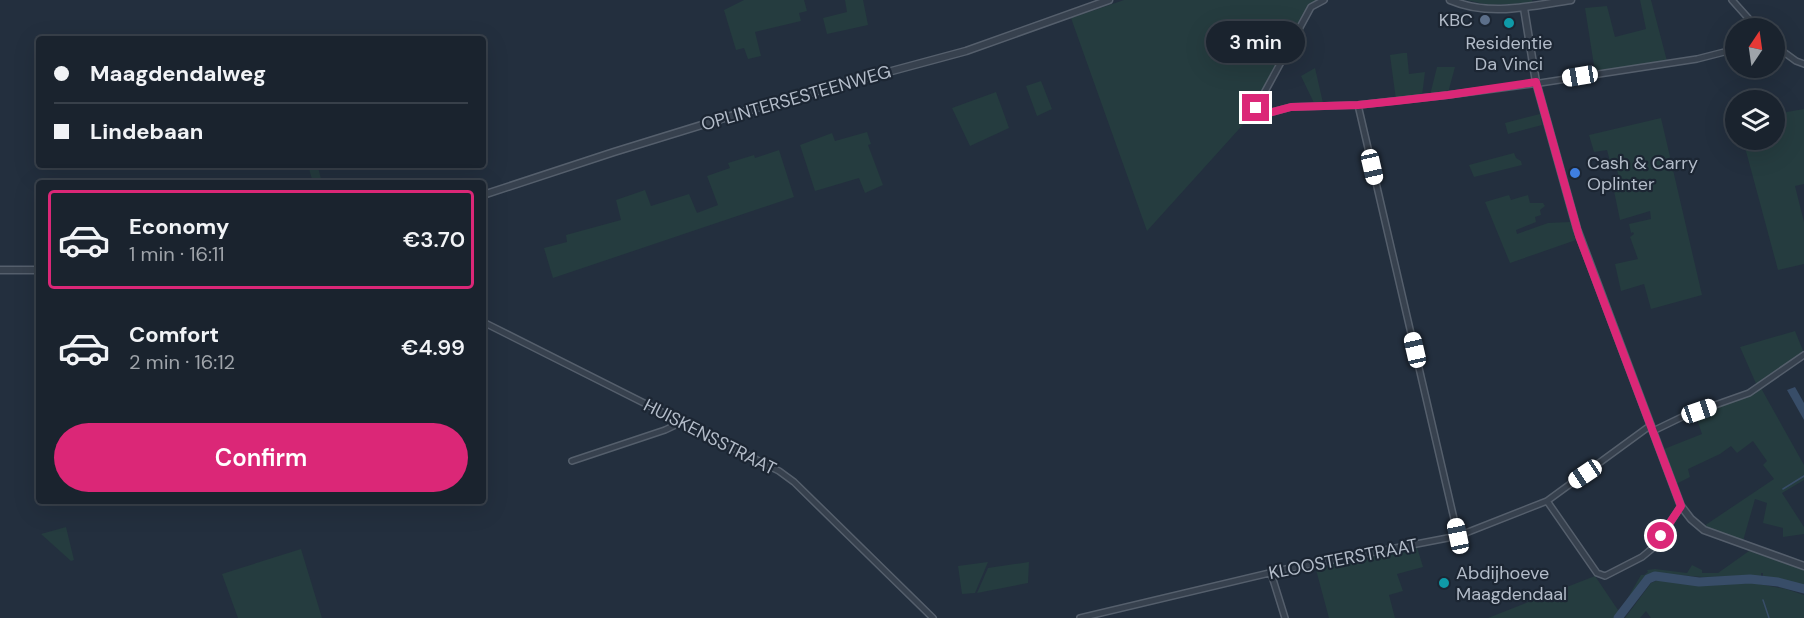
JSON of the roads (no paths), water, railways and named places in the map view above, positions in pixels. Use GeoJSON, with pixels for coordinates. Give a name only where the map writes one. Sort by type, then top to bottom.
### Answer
{"type":"FeatureCollection","features":[{"type":"Feature","properties":{"kind":"street","name":"OPLINTERSESTEENWEG"},"geometry":{"type":"LineString","coordinates":[[486,194],[773,103],[966,51],[1109,0]]}},
{"type":"Feature","properties":{"kind":"street"},"geometry":{"type":"LineString","coordinates":[[1324,0],[1311,7],[1254,117],[1304,105],[1358,105],[1448,95],[1697,59],[1725,52]]}},
{"type":"Feature","properties":{"kind":"street"},"geometry":{"type":"LineString","coordinates":[[1450,0],[1486,9],[1524,8],[1571,0]]}},
{"type":"Feature","properties":{"kind":"street"},"geometry":{"type":"LineString","coordinates":[[1732,0],[1748,18]]}},
{"type":"Feature","properties":{"kind":"street"},"geometry":{"type":"LineString","coordinates":[[1524,8],[1536,82],[1579,236],[1681,506],[1704,530],[1804,566]]}},
{"type":"Feature","properties":{"kind":"street"},"geometry":{"type":"LineString","coordinates":[[1785,53],[1804,64]]}},
{"type":"Feature","properties":{"kind":"street"},"geometry":{"type":"LineString","coordinates":[[1358,105],[1458,536]]}},
{"type":"Feature","properties":{"kind":"street"},"geometry":{"type":"LineString","coordinates":[[0,270],[36,270]]}},
{"type":"Feature","properties":{"kind":"street","name":"HUISKENSSTRAAT"},"geometry":{"type":"LineString","coordinates":[[486,324],[769,465],[787,477],[933,618]]}},
{"type":"Feature","properties":{"kind":"street","name":"KLOOSTERSTRAAT"},"geometry":{"type":"LineString","coordinates":[[1080,618],[1271,573],[1458,536],[1547,501],[1652,428],[1749,393],[1804,355]]}},
{"type":"Feature","properties":{"kind":"street"},"geometry":{"type":"LineString","coordinates":[[572,461],[665,430],[682,422]]}},
{"type":"Feature","properties":{"kind":"street"},"geometry":{"type":"LineString","coordinates":[[1547,501],[1597,573],[1605,576],[1642,557],[1654,547],[1681,506]]}},
{"type":"Feature","properties":{"kind":"street"},"geometry":{"type":"LineString","coordinates":[[1271,573],[1285,618]]}},
{"type":"Feature","properties":{"kind":"water"},"geometry":{"type":"Polygon","coordinates":[[[1795,387],[1804,403],[1804,420],[1787,390],[1795,387]]]}},
{"type":"Feature","properties":{"kind":"waterway"},"geometry":{"type":"LineString","coordinates":[[1783,489],[1804,476]]}},
{"type":"Feature","properties":{"kind":"waterway"},"geometry":{"type":"LineString","coordinates":[[1618,618],[1648,579],[1655,576],[1699,582],[1750,579],[1778,582],[1804,589]]}},
{"type":"Feature","properties":{"kind":"waterway"},"geometry":{"type":"LineString","coordinates":[[1763,600],[1769,618]]}},
{"type":"Feature","properties":{"kind":"place","name":"KBC"},"geometry":{"type":"Point","coordinates":[1485,20]}},
{"type":"Feature","properties":{"kind":"place","name":"Residentie Da Vinci"},"geometry":{"type":"Point","coordinates":[1509,23]}},
{"type":"Feature","properties":{"kind":"place","name":"Cash & Carry Oplinter"},"geometry":{"type":"Point","coordinates":[1575,173]}},
{"type":"Feature","properties":{"kind":"place","name":"Abdijhoeve Maagdendaal"},"geometry":{"type":"Point","coordinates":[1444,583]}}]}
